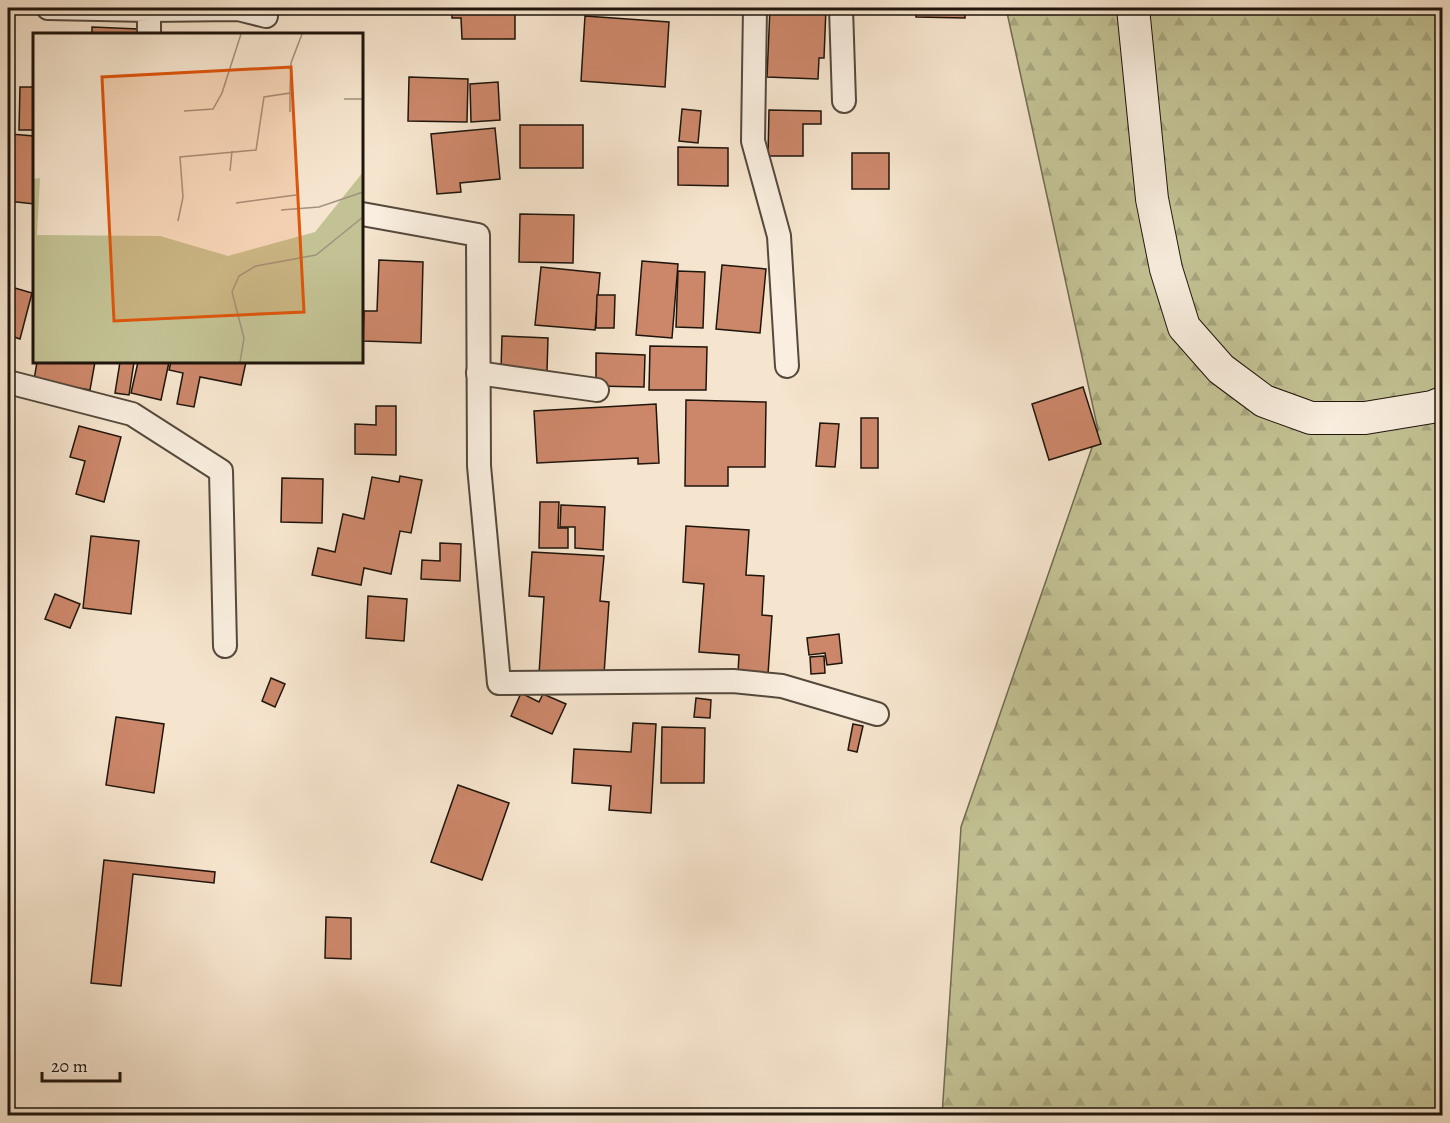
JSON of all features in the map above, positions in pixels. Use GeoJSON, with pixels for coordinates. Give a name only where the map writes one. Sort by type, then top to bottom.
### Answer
{"type":"FeatureCollection","features":[{"type":"Feature","properties":{"kind":"main road"},"geometry":{"type":"LineString","coordinates":[[1133,8],[1152,199],[1166,269],[1184,327],[1221,369],[1264,401],[1311,418],[1365,418],[1432,407],[1443,403]]}},
{"type":"Feature","properties":{"kind":"street"},"geometry":{"type":"LineString","coordinates":[[48,8],[238,9],[266,16]]}},
{"type":"Feature","properties":{"kind":"street"},"geometry":{"type":"LineString","coordinates":[[755,8],[753,141],[779,236],[787,366]]}},
{"type":"Feature","properties":{"kind":"street"},"geometry":{"type":"LineString","coordinates":[[841,8],[844,101]]}},
{"type":"Feature","properties":{"kind":"street"},"geometry":{"type":"LineString","coordinates":[[149,10],[149,33]]}},
{"type":"Feature","properties":{"kind":"street"},"geometry":{"type":"LineString","coordinates":[[363,214],[478,235],[479,466],[499,683],[733,681],[782,686],[877,714]]}},
{"type":"Feature","properties":{"kind":"street"},"geometry":{"type":"LineString","coordinates":[[478,373],[597,390]]}},
{"type":"Feature","properties":{"kind":"street"},"geometry":{"type":"LineString","coordinates":[[8,382],[132,414],[221,471],[225,646]]}},
{"type":"Feature","properties":{"kind":"green space"},"geometry":{"type":"Polygon","coordinates":[[[1006,8],[1442,8],[1442,1115],[942,1116],[961,827],[1098,430],[1006,8]]]}},
{"type":"Feature","properties":{"kind":"building"},"geometry":{"type":"Polygon","coordinates":[[[452,8],[515,8],[515,39],[462,39],[461,18],[452,18],[452,8]]]}},
{"type":"Feature","properties":{"kind":"building"},"geometry":{"type":"Polygon","coordinates":[[[770,8],[826,8],[824,58],[819,58],[818,79],[767,77],[770,8]]]}},
{"type":"Feature","properties":{"kind":"building"},"geometry":{"type":"Polygon","coordinates":[[[849,8],[909,8],[909,14],[849,13],[849,8]]]}},
{"type":"Feature","properties":{"kind":"building"},"geometry":{"type":"Polygon","coordinates":[[[916,8],[965,8],[965,18],[916,17],[916,8]]]}},
{"type":"Feature","properties":{"kind":"building"},"geometry":{"type":"Polygon","coordinates":[[[585,16],[669,22],[665,87],[581,81],[585,16]]]}},
{"type":"Feature","properties":{"kind":"building"},"geometry":{"type":"Polygon","coordinates":[[[92,27],[138,29],[137,33],[92,33],[92,27]]]}},
{"type":"Feature","properties":{"kind":"building"},"geometry":{"type":"Polygon","coordinates":[[[8,43],[10,43],[8,117],[8,43]]]}},
{"type":"Feature","properties":{"kind":"building"},"geometry":{"type":"Polygon","coordinates":[[[409,77],[468,79],[467,122],[408,121],[409,77]]]}},
{"type":"Feature","properties":{"kind":"building"},"geometry":{"type":"Polygon","coordinates":[[[498,82],[500,120],[471,122],[470,84],[498,82]]]}},
{"type":"Feature","properties":{"kind":"building"},"geometry":{"type":"Polygon","coordinates":[[[20,87],[33,87],[33,130],[19,130],[20,87]]]}},
{"type":"Feature","properties":{"kind":"building"},"geometry":{"type":"Polygon","coordinates":[[[682,109],[701,111],[698,143],[679,141],[682,109]]]}},
{"type":"Feature","properties":{"kind":"building"},"geometry":{"type":"Polygon","coordinates":[[[769,110],[821,111],[821,124],[803,124],[803,156],[768,156],[769,110]]]}},
{"type":"Feature","properties":{"kind":"building"},"geometry":{"type":"Polygon","coordinates":[[[520,125],[583,125],[583,168],[520,168],[520,125]]]}},
{"type":"Feature","properties":{"kind":"building"},"geometry":{"type":"Polygon","coordinates":[[[495,128],[500,179],[460,183],[461,192],[437,194],[431,134],[495,128]]]}},
{"type":"Feature","properties":{"kind":"building"},"geometry":{"type":"Polygon","coordinates":[[[10,134],[33,136],[33,204],[8,201],[10,134]]]}},
{"type":"Feature","properties":{"kind":"building"},"geometry":{"type":"Polygon","coordinates":[[[678,147],[728,148],[728,186],[678,185],[678,147]]]}},
{"type":"Feature","properties":{"kind":"building"},"geometry":{"type":"Polygon","coordinates":[[[852,153],[889,153],[889,189],[852,189],[852,153]]]}},
{"type":"Feature","properties":{"kind":"building"},"geometry":{"type":"Polygon","coordinates":[[[520,214],[574,215],[573,263],[519,262],[520,214]]]}},
{"type":"Feature","properties":{"kind":"building"},"geometry":{"type":"Polygon","coordinates":[[[379,260],[423,262],[421,343],[363,341],[364,311],[377,311],[379,260]]]}},
{"type":"Feature","properties":{"kind":"building"},"geometry":{"type":"Polygon","coordinates":[[[642,261],[678,264],[672,338],[636,335],[642,261]]]}},
{"type":"Feature","properties":{"kind":"building"},"geometry":{"type":"Polygon","coordinates":[[[722,265],[766,269],[760,333],[716,329],[722,265]]]}},
{"type":"Feature","properties":{"kind":"building"},"geometry":{"type":"Polygon","coordinates":[[[541,267],[600,273],[595,330],[535,325],[541,267]]]}},
{"type":"Feature","properties":{"kind":"building"},"geometry":{"type":"Polygon","coordinates":[[[678,271],[705,272],[703,328],[676,327],[678,271]]]}},
{"type":"Feature","properties":{"kind":"building"},"geometry":{"type":"Polygon","coordinates":[[[8,286],[32,293],[20,339],[8,335],[8,286]]]}},
{"type":"Feature","properties":{"kind":"building"},"geometry":{"type":"Polygon","coordinates":[[[597,295],[615,295],[614,328],[596,328],[597,295]]]}},
{"type":"Feature","properties":{"kind":"building"},"geometry":{"type":"Polygon","coordinates":[[[502,336],[548,338],[547,371],[501,370],[502,336]]]}},
{"type":"Feature","properties":{"kind":"building"},"geometry":{"type":"Polygon","coordinates":[[[650,346],[707,347],[706,390],[649,390],[650,346]]]}},
{"type":"Feature","properties":{"kind":"building"},"geometry":{"type":"Polygon","coordinates":[[[596,353],[645,355],[644,387],[596,386],[596,353]]]}},
{"type":"Feature","properties":{"kind":"building"},"geometry":{"type":"Polygon","coordinates":[[[37,363],[95,363],[90,390],[34,380],[37,363]]]}},
{"type":"Feature","properties":{"kind":"building"},"geometry":{"type":"Polygon","coordinates":[[[120,363],[134,363],[129,395],[115,393],[120,363]]]}},
{"type":"Feature","properties":{"kind":"building"},"geometry":{"type":"Polygon","coordinates":[[[138,363],[169,363],[161,400],[131,393],[138,363]]]}},
{"type":"Feature","properties":{"kind":"building"},"geometry":{"type":"Polygon","coordinates":[[[171,363],[246,363],[241,385],[200,377],[194,407],[177,404],[183,373],[169,370],[171,363]]]}},
{"type":"Feature","properties":{"kind":"building"},"geometry":{"type":"Polygon","coordinates":[[[1083,387],[1101,444],[1049,460],[1032,404],[1083,387]]]}},
{"type":"Feature","properties":{"kind":"building"},"geometry":{"type":"Polygon","coordinates":[[[686,400],[766,402],[765,467],[728,467],[728,486],[685,486],[686,400]]]}},
{"type":"Feature","properties":{"kind":"building"},"geometry":{"type":"Polygon","coordinates":[[[656,404],[659,463],[638,464],[638,458],[537,463],[534,411],[656,404]]]}},
{"type":"Feature","properties":{"kind":"building"},"geometry":{"type":"Polygon","coordinates":[[[376,406],[396,406],[396,455],[355,454],[355,424],[376,425],[376,406]]]}},
{"type":"Feature","properties":{"kind":"building"},"geometry":{"type":"Polygon","coordinates":[[[861,418],[878,418],[878,468],[861,468],[861,418]]]}},
{"type":"Feature","properties":{"kind":"building"},"geometry":{"type":"Polygon","coordinates":[[[820,423],[839,424],[835,467],[816,466],[820,423]]]}},
{"type":"Feature","properties":{"kind":"building"},"geometry":{"type":"Polygon","coordinates":[[[79,426],[121,437],[104,502],[76,494],[85,461],[70,457],[79,426]]]}},
{"type":"Feature","properties":{"kind":"building"},"geometry":{"type":"Polygon","coordinates":[[[400,476],[422,480],[411,533],[400,531],[391,574],[364,568],[361,585],[312,575],[318,548],[335,552],[343,514],[364,519],[372,477],[399,482],[400,476]]]}},
{"type":"Feature","properties":{"kind":"building"},"geometry":{"type":"Polygon","coordinates":[[[282,478],[323,479],[322,523],[281,522],[282,478]]]}},
{"type":"Feature","properties":{"kind":"building"},"geometry":{"type":"Polygon","coordinates":[[[540,502],[559,502],[558,528],[568,528],[568,548],[539,548],[540,502]]]}},
{"type":"Feature","properties":{"kind":"building"},"geometry":{"type":"Polygon","coordinates":[[[561,505],[605,507],[603,550],[575,548],[575,527],[560,527],[561,505]]]}},
{"type":"Feature","properties":{"kind":"building"},"geometry":{"type":"Polygon","coordinates":[[[686,526],[749,530],[746,575],[764,576],[762,615],[772,616],[768,674],[738,672],[739,655],[699,652],[704,584],[683,582],[686,526]]]}},
{"type":"Feature","properties":{"kind":"building"},"geometry":{"type":"Polygon","coordinates":[[[91,536],[139,541],[131,614],[83,608],[91,536]]]}},
{"type":"Feature","properties":{"kind":"building"},"geometry":{"type":"Polygon","coordinates":[[[440,543],[461,544],[460,581],[421,579],[422,560],[440,561],[440,543]]]}},
{"type":"Feature","properties":{"kind":"building"},"geometry":{"type":"Polygon","coordinates":[[[532,552],[604,556],[600,601],[609,602],[604,674],[539,674],[544,597],[529,596],[532,552]]]}},
{"type":"Feature","properties":{"kind":"building"},"geometry":{"type":"Polygon","coordinates":[[[55,594],[80,604],[70,628],[45,619],[55,594]]]}},
{"type":"Feature","properties":{"kind":"building"},"geometry":{"type":"Polygon","coordinates":[[[368,596],[407,599],[404,641],[366,638],[368,596]]]}},
{"type":"Feature","properties":{"kind":"building"},"geometry":{"type":"Polygon","coordinates":[[[839,634],[842,663],[827,665],[825,653],[809,655],[807,638],[839,634]]]}},
{"type":"Feature","properties":{"kind":"building"},"geometry":{"type":"Polygon","coordinates":[[[824,656],[825,673],[811,674],[810,657],[824,656]]]}},
{"type":"Feature","properties":{"kind":"building"},"geometry":{"type":"Polygon","coordinates":[[[271,678],[285,684],[275,707],[262,701],[271,678]]]}},
{"type":"Feature","properties":{"kind":"building"},"geometry":{"type":"Polygon","coordinates":[[[521,693],[539,702],[543,694],[566,704],[552,734],[511,716],[521,693]]]}},
{"type":"Feature","properties":{"kind":"building"},"geometry":{"type":"Polygon","coordinates":[[[696,698],[711,700],[710,718],[694,717],[696,698]]]}},
{"type":"Feature","properties":{"kind":"building"},"geometry":{"type":"Polygon","coordinates":[[[116,717],[164,724],[154,793],[106,785],[116,717]]]}},
{"type":"Feature","properties":{"kind":"building"},"geometry":{"type":"Polygon","coordinates":[[[633,723],[656,724],[651,813],[609,810],[611,786],[572,783],[574,749],[631,752],[633,723]]]}},
{"type":"Feature","properties":{"kind":"building"},"geometry":{"type":"Polygon","coordinates":[[[853,724],[863,726],[857,752],[848,750],[853,724]]]}},
{"type":"Feature","properties":{"kind":"building"},"geometry":{"type":"Polygon","coordinates":[[[662,727],[705,728],[704,783],[661,783],[662,727]]]}},
{"type":"Feature","properties":{"kind":"building"},"geometry":{"type":"Polygon","coordinates":[[[458,785],[509,803],[482,880],[431,862],[458,785]]]}},
{"type":"Feature","properties":{"kind":"building"},"geometry":{"type":"Polygon","coordinates":[[[104,860],[215,872],[214,883],[133,874],[121,986],[91,983],[104,860]]]}},
{"type":"Feature","properties":{"kind":"building"},"geometry":{"type":"Polygon","coordinates":[[[326,917],[351,918],[351,959],[325,958],[326,917]]]}}]}
